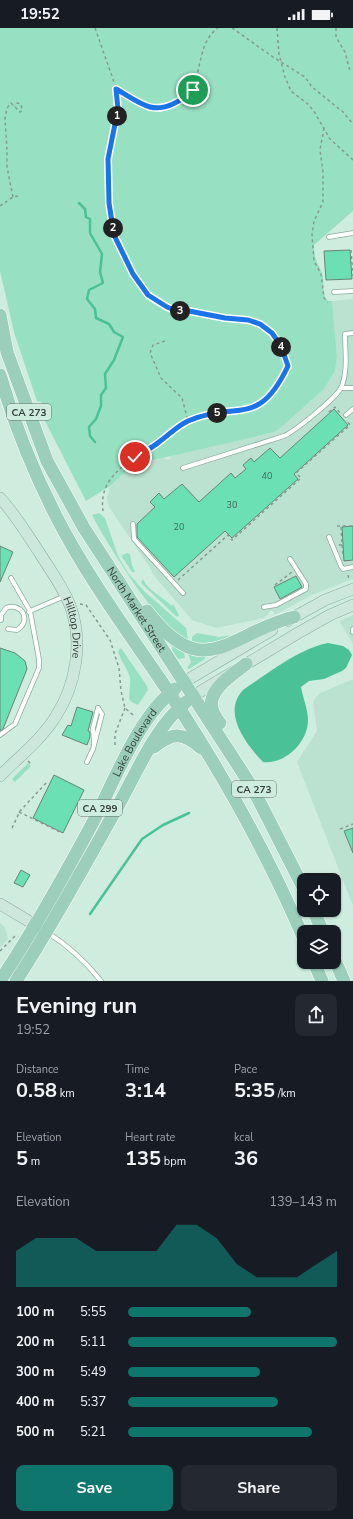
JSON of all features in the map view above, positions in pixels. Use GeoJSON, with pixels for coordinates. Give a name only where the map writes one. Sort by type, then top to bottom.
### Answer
{"type":"FeatureCollection","features":[{"type":"Feature","properties":{"kind":"main road","name":"North Market Street"},"geometry":{"type":"LineString","coordinates":[[0,315],[7,352],[47,461],[70,504],[252,787],[297,875]]}},
{"type":"Feature","properties":{"kind":"main road","name":"North Market Street"},"geometry":{"type":"LineString","coordinates":[[0,375],[24,445],[57,519],[144,658],[179,707],[211,758],[242,812],[298,925]]}},
{"type":"Feature","properties":{"kind":"main road","name":"Hilltop Drive"},"geometry":{"type":"LineString","coordinates":[[0,776],[46,730],[57,715],[68,692],[75,667],[76,649],[74,621],[65,596],[32,542],[3,504]]}},
{"type":"Feature","properties":{"kind":"main road"},"geometry":{"type":"LineString","coordinates":[[70,504],[85,518],[125,580],[157,623],[167,634],[182,644],[200,650],[223,647],[275,622],[294,617]]}},
{"type":"Feature","properties":{"kind":"main road","name":"Lake Boulevard"},"geometry":{"type":"LineString","coordinates":[[16,981],[58,889],[128,753],[157,705],[169,693],[184,682],[351,585]]}},
{"type":"Feature","properties":{"kind":"main road"},"geometry":{"type":"LineString","coordinates":[[266,652],[275,640],[318,614],[325,600]]}},
{"type":"Feature","properties":{"kind":"main road","name":"Lake Boulevard"},"geometry":{"type":"LineString","coordinates":[[0,981],[41,929],[150,750],[158,734],[179,707],[193,696],[266,652],[353,605]]}},
{"type":"Feature","properties":{"kind":"main road"},"geometry":{"type":"LineString","coordinates":[[340,611],[353,611]]}},
{"type":"Feature","properties":{"kind":"main road"},"geometry":{"type":"LineString","coordinates":[[246,664],[228,677],[219,686],[214,695],[212,712],[231,742],[252,787]]}},
{"type":"Feature","properties":{"kind":"main road"},"geometry":{"type":"LineString","coordinates":[[150,750],[169,736],[177,735],[189,738],[211,758]]}},
{"type":"Feature","properties":{"kind":"main road"},"geometry":{"type":"LineString","coordinates":[[0,904],[41,929]]}},
{"type":"Feature","properties":{"kind":"main road"},"geometry":{"type":"LineString","coordinates":[[317,969],[322,981]]}},
{"type":"Feature","properties":{"kind":"main road"},"geometry":{"type":"LineString","coordinates":[[339,969],[344,981]]}},
{"type":"Feature","properties":{"kind":"lane"},"geometry":{"type":"LineString","coordinates":[[329,237],[353,233]]}},
{"type":"Feature","properties":{"kind":"lane"},"geometry":{"type":"LineString","coordinates":[[334,292],[353,291]]}},
{"type":"Feature","properties":{"kind":"lane"},"geometry":{"type":"LineString","coordinates":[[183,468],[290,434],[341,388],[346,365],[344,334],[353,333]]}},
{"type":"Feature","properties":{"kind":"lane"},"geometry":{"type":"LineString","coordinates":[[341,388],[353,388]]}},
{"type":"Feature","properties":{"kind":"lane"},"geometry":{"type":"LineString","coordinates":[[346,415],[353,409]]}},
{"type":"Feature","properties":{"kind":"lane"},"geometry":{"type":"LineString","coordinates":[[133,524],[134,539],[184,593]]}},
{"type":"Feature","properties":{"kind":"lane"},"geometry":{"type":"LineString","coordinates":[[329,537],[334,545],[342,568],[353,567]]}},
{"type":"Feature","properties":{"kind":"lane"},"geometry":{"type":"LineString","coordinates":[[264,607],[276,605],[306,589],[306,584],[290,559]]}},
{"type":"Feature","properties":{"kind":"lane"},"geometry":{"type":"LineString","coordinates":[[0,735],[15,724],[39,668],[40,659],[30,611],[11,578]]}},
{"type":"Feature","properties":{"kind":"lane"},"geometry":{"type":"LineString","coordinates":[[24,614],[65,596]]}},
{"type":"Feature","properties":{"kind":"lane"},"geometry":{"type":"LineString","coordinates":[[1,620],[3,611],[10,606],[18,608],[24,614],[25,621],[21,628],[14,630],[8,629]]}},
{"type":"Feature","properties":{"kind":"lane"},"geometry":{"type":"LineString","coordinates":[[87,762],[94,745],[102,714],[98,708]]}},
{"type":"Feature","properties":{"kind":"lane"},"geometry":{"type":"LineString","coordinates":[[41,929],[74,951],[88,964],[101,981]]}},
{"type":"Feature","properties":{"kind":"path"},"geometry":{"type":"LineString","coordinates":[[95,28],[116,89],[118,109],[108,159],[109,203],[114,235],[133,274],[148,295],[167,307],[177,311],[189,311],[225,318],[248,320],[260,324],[272,333],[281,346],[288,366],[277,388],[265,401],[256,407],[238,412],[206,415],[188,421],[178,426],[154,446],[130,460],[109,480],[102,500],[103,511]]}},
{"type":"Feature","properties":{"kind":"path"},"geometry":{"type":"LineString","coordinates":[[116,89],[146,106],[154,108],[171,104],[186,97],[193,90],[197,79],[205,42],[210,34],[218,28]]}},
{"type":"Feature","properties":{"kind":"path"},"geometry":{"type":"LineString","coordinates":[[232,28],[305,77],[312,87],[343,112],[353,124]]}},
{"type":"Feature","properties":{"kind":"path"},"geometry":{"type":"LineString","coordinates":[[277,28],[279,54],[285,77],[291,91],[309,105],[330,139],[353,160]]}},
{"type":"Feature","properties":{"kind":"path"},"geometry":{"type":"LineString","coordinates":[[336,28],[336,37],[345,52],[350,71]]}},
{"type":"Feature","properties":{"kind":"path"},"geometry":{"type":"LineString","coordinates":[[13,197],[6,167],[7,150],[5,115],[10,103],[20,112],[22,111],[20,104],[17,103],[14,106]]}},
{"type":"Feature","properties":{"kind":"path"},"geometry":{"type":"LineString","coordinates":[[324,128],[320,150],[323,172],[324,202],[314,221],[312,235],[314,261],[321,274],[324,298],[328,302]]}},
{"type":"Feature","properties":{"kind":"path"},"geometry":{"type":"LineString","coordinates":[[0,206],[13,197],[18,196]]}},
{"type":"Feature","properties":{"kind":"path"},"geometry":{"type":"LineString","coordinates":[[351,250],[353,276]]}},
{"type":"Feature","properties":{"kind":"path"},"geometry":{"type":"LineString","coordinates":[[165,341],[154,344],[151,347],[150,353],[162,378],[182,398],[188,421]]}},
{"type":"Feature","properties":{"kind":"path"},"geometry":{"type":"LineString","coordinates":[[178,580],[228,535],[232,540],[295,486],[302,479],[296,473],[350,425]]}},
{"type":"Feature","properties":{"kind":"path"},"geometry":{"type":"LineString","coordinates":[[337,526],[353,526]]}},
{"type":"Feature","properties":{"kind":"path"},"geometry":{"type":"LineString","coordinates":[[334,545],[342,545],[341,526]]}},
{"type":"Feature","properties":{"kind":"path"},"geometry":{"type":"LineString","coordinates":[[274,585],[296,570]]}},
{"type":"Feature","properties":{"kind":"path"},"geometry":{"type":"LineString","coordinates":[[348,575],[351,585]]}},
{"type":"Feature","properties":{"kind":"path"},"geometry":{"type":"LineString","coordinates":[[78,605],[83,604],[86,606],[110,640],[119,668],[121,691],[125,708],[114,736],[115,745]]}},
{"type":"Feature","properties":{"kind":"path"},"geometry":{"type":"LineString","coordinates":[[125,708],[133,715]]}},
{"type":"Feature","properties":{"kind":"path"},"geometry":{"type":"LineString","coordinates":[[28,761],[32,766]]}},
{"type":"Feature","properties":{"kind":"path"},"geometry":{"type":"LineString","coordinates":[[12,828],[19,812],[48,781]]}},
{"type":"Feature","properties":{"kind":"path"},"geometry":{"type":"LineString","coordinates":[[19,812],[62,833]]}},
{"type":"Feature","properties":{"kind":"path"},"geometry":{"type":"LineString","coordinates":[[340,830],[353,824]]}},
{"type":"Feature","properties":{"kind":"path"},"geometry":{"type":"LineString","coordinates":[[0,951],[18,933]]}},
{"type":"Feature","properties":{"kind":"shaded area"},"geometry":{"type":"Polygon","coordinates":[[[0,28],[353,28],[353,211],[314,245],[315,257],[323,276],[325,295],[328,301],[332,301],[337,357],[335,371],[324,389],[277,431],[141,463],[129,469],[110,486],[86,501],[40,410],[43,406],[41,402],[37,401],[14,332],[0,271],[0,28]]]}},
{"type":"Feature","properties":{"kind":"shaded area"},"geometry":{"type":"Polygon","coordinates":[[[353,299],[353,579],[312,595],[275,615],[272,610],[264,618],[216,628],[192,620],[151,572],[152,571],[109,507],[107,498],[110,486],[129,469],[141,463],[165,458],[166,460],[170,459],[171,456],[277,431],[324,389],[335,371],[337,358],[332,301],[353,299]]]}},
{"type":"Feature","properties":{"kind":"shaded area"},"geometry":{"type":"Polygon","coordinates":[[[99,513],[105,518],[118,556],[128,573],[145,592],[186,628],[188,639],[177,634],[165,622],[150,605],[121,564],[92,515],[99,513]]]}},
{"type":"Feature","properties":{"kind":"shaded area"},"geometry":{"type":"Polygon","coordinates":[[[127,553],[130,554],[135,572],[132,572],[122,557],[122,555],[127,553]]]}},
{"type":"Feature","properties":{"kind":"shaded area"},"geometry":{"type":"Polygon","coordinates":[[[143,579],[152,591],[172,606],[173,604],[179,615],[177,617],[143,585],[141,582],[143,579]]]}},
{"type":"Feature","properties":{"kind":"shaded area"},"geometry":{"type":"Polygon","coordinates":[[[353,615],[353,644],[339,621],[353,615]]]}},
{"type":"Feature","properties":{"kind":"shaded area"},"geometry":{"type":"Polygon","coordinates":[[[197,633],[219,637],[235,635],[225,640],[204,643],[192,641],[192,637],[197,633]]]}},
{"type":"Feature","properties":{"kind":"shaded area"},"geometry":{"type":"Polygon","coordinates":[[[328,643],[343,646],[349,650],[352,655],[346,668],[324,679],[309,681],[301,687],[308,716],[307,729],[304,737],[293,751],[286,756],[279,760],[263,762],[249,746],[238,728],[235,718],[237,699],[243,690],[284,662],[306,650],[328,643]]]}},
{"type":"Feature","properties":{"kind":"shaded area"},"geometry":{"type":"Polygon","coordinates":[[[173,644],[184,653],[185,658],[178,659],[172,650],[173,644]]]}},
{"type":"Feature","properties":{"kind":"shaded area"},"geometry":{"type":"Polygon","coordinates":[[[121,648],[147,686],[148,690],[138,705],[130,701],[130,678],[118,651],[121,648]]]}},
{"type":"Feature","properties":{"kind":"shaded area"},"geometry":{"type":"Polygon","coordinates":[[[188,654],[205,656],[205,659],[189,669],[187,668],[191,662],[188,654]]]}},
{"type":"Feature","properties":{"kind":"shaded area"},"geometry":{"type":"Polygon","coordinates":[[[353,679],[353,906],[297,762],[317,731],[313,702],[320,693],[353,679]]]}},
{"type":"Feature","properties":{"kind":"shaded area"},"geometry":{"type":"Polygon","coordinates":[[[28,763],[31,766],[15,782],[12,779],[28,763]]]}},
{"type":"Feature","properties":{"kind":"shaded area"},"geometry":{"type":"Polygon","coordinates":[[[0,923],[5,927],[8,939],[0,948],[0,923]]]}},
{"type":"Feature","properties":{"kind":"building"},"geometry":{"type":"Polygon","coordinates":[[[350,250],[352,279],[326,280],[324,251],[350,250]]]}},
{"type":"Feature","properties":{"kind":"building"},"geometry":{"type":"Polygon","coordinates":[[[334,409],[348,425],[294,474],[298,479],[232,538],[225,531],[174,577],[137,537],[137,524],[155,507],[150,502],[159,493],[164,499],[182,484],[199,502],[231,473],[235,478],[246,469],[243,465],[251,458],[254,462],[270,448],[280,458],[334,409]]]}},
{"type":"Feature","properties":{"kind":"building"},"geometry":{"type":"Polygon","coordinates":[[[353,526],[353,560],[344,561],[342,527],[353,526]]]}},
{"type":"Feature","properties":{"kind":"building"},"geometry":{"type":"Polygon","coordinates":[[[0,546],[13,552],[0,582],[0,546]]]}},
{"type":"Feature","properties":{"kind":"building"},"geometry":{"type":"Polygon","coordinates":[[[296,576],[302,587],[280,599],[274,587],[296,576]]]}},
{"type":"Feature","properties":{"kind":"building"},"geometry":{"type":"Polygon","coordinates":[[[0,648],[15,653],[25,661],[27,669],[3,729],[0,731],[0,648]]]}},
{"type":"Feature","properties":{"kind":"building"},"geometry":{"type":"Polygon","coordinates":[[[77,707],[93,712],[88,731],[90,732],[90,737],[87,745],[62,735],[68,725],[71,726],[77,707]]]}},
{"type":"Feature","properties":{"kind":"building"},"geometry":{"type":"Polygon","coordinates":[[[54,775],[84,790],[63,833],[33,818],[54,775]]]}},
{"type":"Feature","properties":{"kind":"building"},"geometry":{"type":"Polygon","coordinates":[[[353,828],[353,853],[344,831],[353,828]]]}},
{"type":"Feature","properties":{"kind":"building"},"geometry":{"type":"Polygon","coordinates":[[[21,870],[30,875],[23,887],[14,883],[21,870]]]}},
{"type":"Feature","properties":{"kind":"waterway"},"geometry":{"type":"LineString","coordinates":[[79,203],[85,209],[86,217],[90,219],[90,233],[102,254],[100,272],[103,283],[89,290],[87,299],[95,309],[96,318],[109,324],[114,332],[123,337],[114,360],[105,374],[106,388],[101,395],[101,406],[96,419],[89,427],[90,436],[95,442]]}},
{"type":"Feature","properties":{"kind":"waterway"},"geometry":{"type":"LineString","coordinates":[[90,914],[142,839],[163,825],[189,813]]}},
{"type":"Feature","properties":{"kind":"route"},"geometry":{"type":"LineString","coordinates":[[135,457],[154,446],[178,426],[188,421],[206,415],[238,412],[256,407],[265,401],[277,388],[288,366],[281,346],[272,333],[254,321],[225,318],[189,311],[177,311],[153,300],[145,292],[133,274],[114,235],[109,203],[108,159],[119,102],[116,89],[146,106],[154,108],[177,102],[186,97],[193,90]]}}]}
